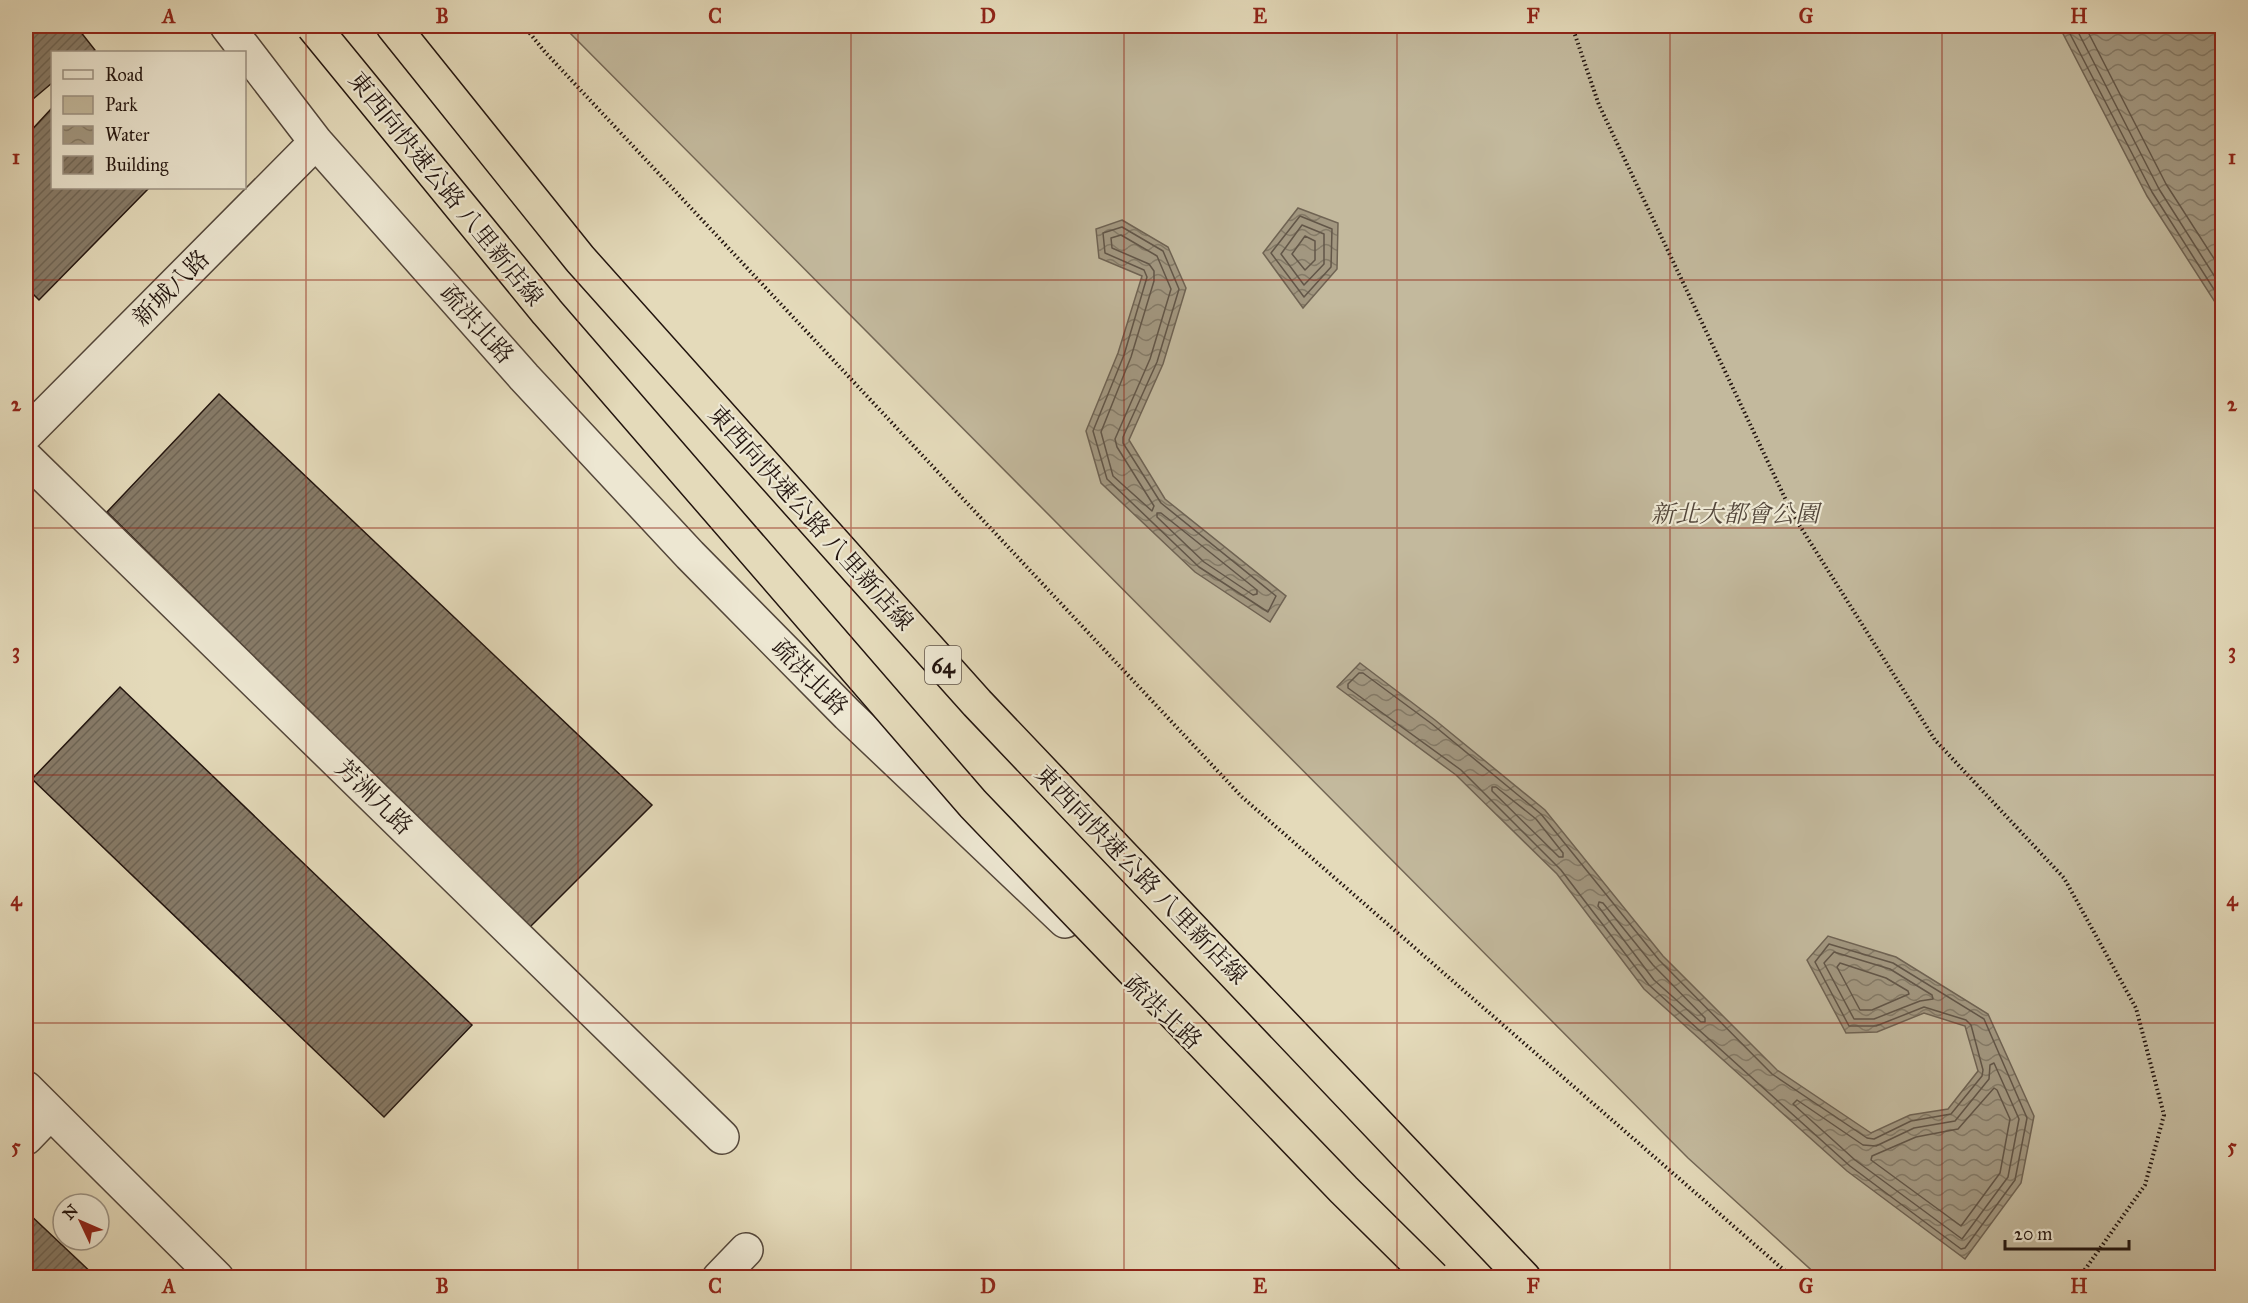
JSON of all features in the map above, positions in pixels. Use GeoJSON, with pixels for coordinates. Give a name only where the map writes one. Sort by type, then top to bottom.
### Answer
{"type":"FeatureCollection","features":[{"type":"Feature","properties":{"kind":"highway","name":"東西向快速公路 八里新店線"},"geometry":{"type":"LineString","coordinates":[[313,26],[547,312],[973,804],[1344,1190],[1433,1278]]}},
{"type":"Feature","properties":{"kind":"highway","name":"東西向快速公路 八里新店線"},"geometry":{"type":"LineString","coordinates":[[393,26],[580,259],[977,703],[1524,1278]]}},
{"type":"Feature","properties":{"kind":"street","name":"疏洪北路"},"geometry":{"type":"LineString","coordinates":[[227,26],[316,142],[532,385],[690,555],[848,715],[1447,1278]]}},
{"type":"Feature","properties":{"kind":"street","name":"新城八路"},"geometry":{"type":"LineString","coordinates":[[26,434],[316,142]]}},
{"type":"Feature","properties":{"kind":"street","name":"芳洲九路"},"geometry":{"type":"LineString","coordinates":[[26,458],[722,1137]]}},
{"type":"Feature","properties":{"kind":"street"},"geometry":{"type":"LineString","coordinates":[[26,1088],[217,1278]]}},
{"type":"Feature","properties":{"kind":"street"},"geometry":{"type":"LineString","coordinates":[[26,1138],[50,1113]]}},
{"type":"Feature","properties":{"kind":"street"},"geometry":{"type":"LineString","coordinates":[[719,1278],[746,1250]]}},
{"type":"Feature","properties":{"kind":"path"},"geometry":{"type":"LineString","coordinates":[[524,26],[545,52],[1242,797],[1793,1278]]}},
{"type":"Feature","properties":{"kind":"path"},"geometry":{"type":"LineString","coordinates":[[1572,26],[1599,105],[1793,515],[1935,740],[2064,878],[2136,1008],[2164,1115],[2145,1185],[2079,1278]]}},
{"type":"Feature","properties":{"kind":"green space","name":"新北大都會公園"},"geometry":{"type":"Polygon","coordinates":[[[563,26],[2222,26],[2222,1277],[1819,1277],[1688,1158],[563,26]]]}},
{"type":"Feature","properties":{"kind":"water"},"geometry":{"type":"Polygon","coordinates":[[[2059,26],[2222,26],[2222,313],[2147,196],[2059,26]]]}},
{"type":"Feature","properties":{"kind":"water"},"geometry":{"type":"Polygon","coordinates":[[[1298,208],[1338,223],[1337,269],[1303,308],[1263,253],[1298,208]]]}},
{"type":"Feature","properties":{"kind":"water"},"geometry":{"type":"Polygon","coordinates":[[[1122,220],[1168,247],[1186,288],[1163,364],[1129,440],[1165,499],[1286,596],[1270,622],[1195,572],[1101,483],[1086,431],[1118,353],[1142,276],[1099,258],[1096,229],[1122,220]]]}},
{"type":"Feature","properties":{"kind":"water"},"geometry":{"type":"Polygon","coordinates":[[[1360,663],[1435,720],[1545,810],[1663,956],[1777,1070],[1871,1133],[1910,1115],[1948,1109],[1978,1071],[1965,1026],[1924,1013],[1877,1032],[1846,1033],[1807,960],[1828,936],[1896,957],[1988,1014],[2034,1116],[2021,1183],[1965,1259],[1847,1171],[1644,989],[1557,874],[1456,775],[1337,687],[1360,663]]]}},
{"type":"Feature","properties":{"kind":"building"},"geometry":{"type":"Polygon","coordinates":[[[26,26],[76,26],[95,50],[51,51],[51,84],[26,105],[26,26]]]}},
{"type":"Feature","properties":{"kind":"building"},"geometry":{"type":"Polygon","coordinates":[[[51,109],[51,189],[148,189],[39,300],[26,287],[26,136],[51,109]]]}},
{"type":"Feature","properties":{"kind":"building"},"geometry":{"type":"Polygon","coordinates":[[[219,394],[652,805],[529,928],[107,512],[219,394]]]}},
{"type":"Feature","properties":{"kind":"building"},"geometry":{"type":"Polygon","coordinates":[[[120,687],[472,1025],[384,1117],[32,779],[120,687]]]}},
{"type":"Feature","properties":{"kind":"building"},"geometry":{"type":"Polygon","coordinates":[[[26,1211],[51,1235],[51,1252],[69,1252],[97,1278],[26,1278],[26,1211]]]}}]}
